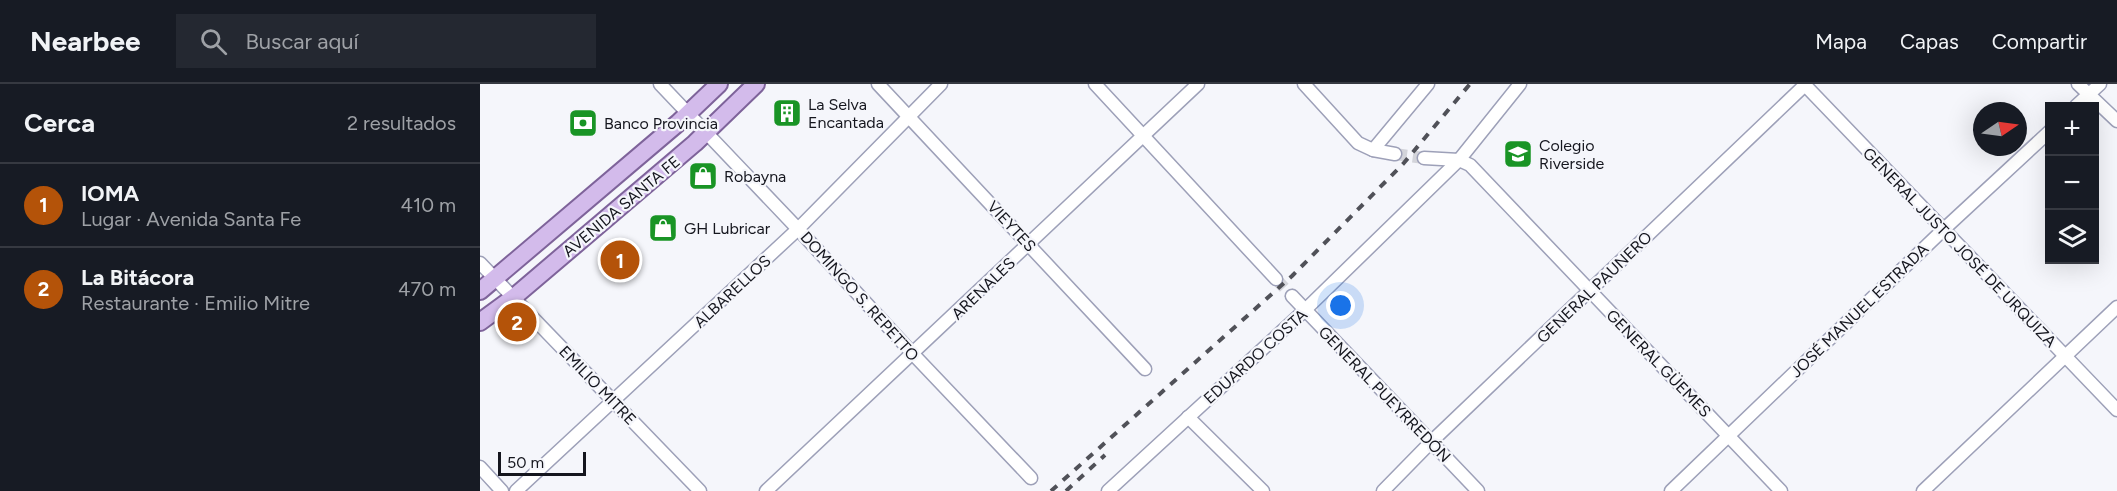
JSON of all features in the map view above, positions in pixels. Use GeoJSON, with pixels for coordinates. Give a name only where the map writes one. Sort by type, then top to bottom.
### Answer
{"type":"FeatureCollection","features":[{"type":"Feature","properties":{"kind":"main road","name":"AVENIDA SANTA FE"},"geometry":{"type":"LineString","coordinates":[[480,291],[689,113],[719,84]]}},
{"type":"Feature","properties":{"kind":"main road","name":"AVENIDA SANTA FE"},"geometry":{"type":"LineString","coordinates":[[480,322],[514,297],[707,132],[756,84]]}},
{"type":"Feature","properties":{"kind":"street","name":"DOMINGO S. REPETTO"},"geometry":{"type":"LineString","coordinates":[[660,84],[1031,478]]}},
{"type":"Feature","properties":{"kind":"street","name":"VIEYTES"},"geometry":{"type":"LineString","coordinates":[[878,84],[1145,369]]}},
{"type":"Feature","properties":{"kind":"street","name":"ALBARELLOS"},"geometry":{"type":"LineString","coordinates":[[516,491],[798,229],[941,84]]}},
{"type":"Feature","properties":{"kind":"street"},"geometry":{"type":"LineString","coordinates":[[1095,84],[1276,279]]}},
{"type":"Feature","properties":{"kind":"street","name":"ARENALES"},"geometry":{"type":"LineString","coordinates":[[766,491],[1198,84]]}},
{"type":"Feature","properties":{"kind":"street"},"geometry":{"type":"LineString","coordinates":[[1304,84],[1358,143],[1373,150],[1395,154]]}},
{"type":"Feature","properties":{"kind":"street"},"geometry":{"type":"LineString","coordinates":[[1373,150],[1428,84]]}},
{"type":"Feature","properties":{"kind":"street","name":"EDUARDO COSTA"},"geometry":{"type":"LineString","coordinates":[[1108,491],[1305,310],[1459,160],[1520,84]]}},
{"type":"Feature","properties":{"kind":"street","name":"GENERAL JUSTO JOSÉ DE URQUIZA"},"geometry":{"type":"LineString","coordinates":[[1805,84],[2117,410]]}},
{"type":"Feature","properties":{"kind":"street","name":"GENERAL PAUNERO"},"geometry":{"type":"LineString","coordinates":[[1383,491],[1431,442],[1591,292],[1805,84]]}},
{"type":"Feature","properties":{"kind":"street"},"geometry":{"type":"LineString","coordinates":[[2078,84],[2117,122]]}},
{"type":"Feature","properties":{"kind":"street"},"geometry":{"type":"LineString","coordinates":[[2080,102],[2100,84]]}},
{"type":"Feature","properties":{"kind":"street","name":"JOSÉ MANUEL ESTRADA"},"geometry":{"type":"LineString","coordinates":[[1671,491],[2045,135]]}},
{"type":"Feature","properties":{"kind":"street"},"geometry":{"type":"LineString","coordinates":[[1424,158],[1459,160]]}},
{"type":"Feature","properties":{"kind":"street","name":"GENERAL GÜEMES"},"geometry":{"type":"LineString","coordinates":[[1459,160],[1470,165],[1780,491]]}},
{"type":"Feature","properties":{"kind":"street","name":"EMILIO MITRE"},"geometry":{"type":"LineString","coordinates":[[480,262],[700,491]]}},
{"type":"Feature","properties":{"kind":"street","name":"GENERAL PUEYRREDÓN"},"geometry":{"type":"LineString","coordinates":[[1292,296],[1478,491]]}},
{"type":"Feature","properties":{"kind":"street"},"geometry":{"type":"LineString","coordinates":[[1923,491],[2117,307]]}},
{"type":"Feature","properties":{"kind":"street"},"geometry":{"type":"LineString","coordinates":[[1188,417],[1263,491]]}},
{"type":"Feature","properties":{"kind":"street"},"geometry":{"type":"LineString","coordinates":[[480,467],[502,491]]}},
{"type":"Feature","properties":{"kind":"tunnel"},"geometry":{"type":"LineString","coordinates":[[1395,154],[1424,158]]}},
{"type":"Feature","properties":{"kind":"tunnel"},"geometry":{"type":"LineString","coordinates":[[1276,279],[1292,296]]}},
{"type":"Feature","properties":{"kind":"railway"},"geometry":{"type":"LineString","coordinates":[[1051,491],[1292,276],[1403,164],[1470,84]]}},
{"type":"Feature","properties":{"kind":"railway"},"geometry":{"type":"LineString","coordinates":[[1066,491],[1105,455]]}},
{"type":"Feature","properties":{"kind":"place","name":"La Selva Encantada"},"geometry":{"type":"Point","coordinates":[787,113]}},
{"type":"Feature","properties":{"kind":"place","name":"Banco Provincia"},"geometry":{"type":"Point","coordinates":[583,123]}},
{"type":"Feature","properties":{"kind":"place","name":"Colegio Riverside"},"geometry":{"type":"Point","coordinates":[1518,154]}},
{"type":"Feature","properties":{"kind":"place","name":"Robayna"},"geometry":{"type":"Point","coordinates":[703,176]}},
{"type":"Feature","properties":{"kind":"place","name":"GH Lubricar"},"geometry":{"type":"Point","coordinates":[663,228]}},
{"type":"Feature","properties":{"kind":"place","name":"IOMA"},"geometry":{"type":"Point","coordinates":[620,260]}},
{"type":"Feature","properties":{"kind":"place","name":"La Bitácora"},"geometry":{"type":"Point","coordinates":[517,322]}}]}
